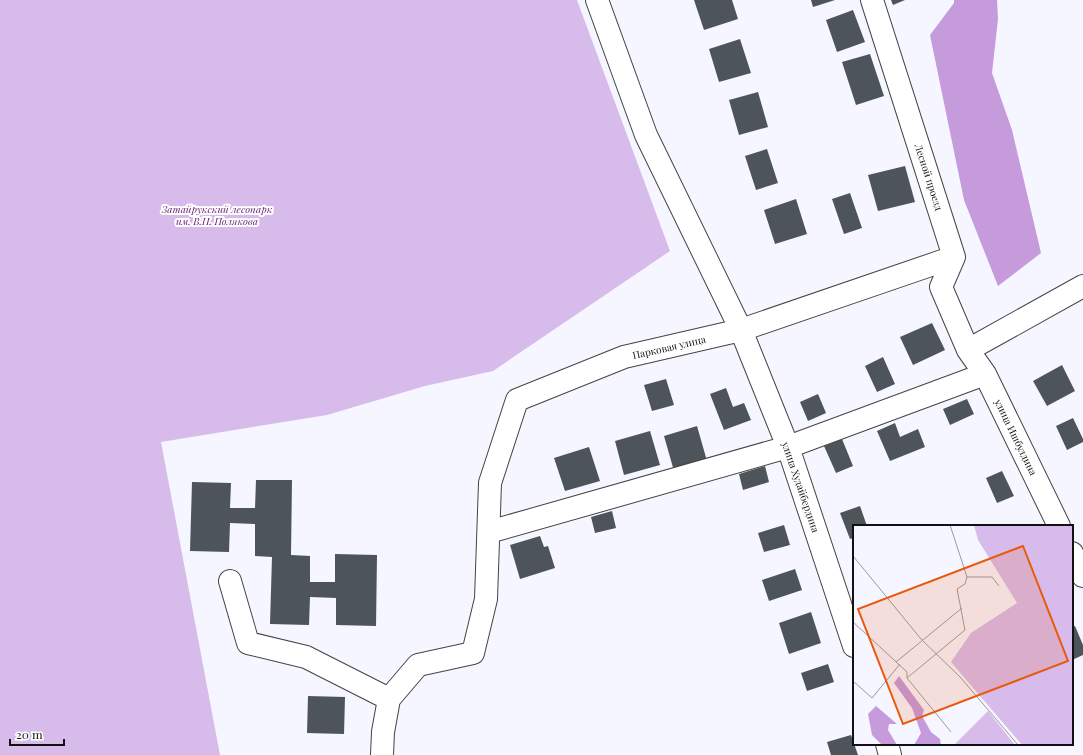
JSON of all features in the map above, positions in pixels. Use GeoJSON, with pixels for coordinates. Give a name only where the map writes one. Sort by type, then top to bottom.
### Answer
{"type":"FeatureCollection","features":[{"type":"Feature","properties":{"kind":"street","name":"улица Худайбердина"},"geometry":{"type":"LineString","coordinates":[[597,0],[646,135],[741,330],[788,447],[853,643]]}},
{"type":"Feature","properties":{"kind":"street","name":"Лесной проезд"},"geometry":{"type":"LineString","coordinates":[[872,0],[954,257]]}},
{"type":"Feature","properties":{"kind":"street","name":"Парковая улица"},"geometry":{"type":"LineString","coordinates":[[389,699],[418,665],[473,653],[486,599],[490,483],[517,400],[624,357],[741,330],[954,257]]}},
{"type":"Feature","properties":{"kind":"street"},"geometry":{"type":"LineString","coordinates":[[954,257],[941,287],[968,350],[1083,286]]}},
{"type":"Feature","properties":{"kind":"street","name":"улица Ишбулдина"},"geometry":{"type":"LineString","coordinates":[[968,350],[986,374],[1059,525]]}},
{"type":"Feature","properties":{"kind":"street"},"geometry":{"type":"LineString","coordinates":[[488,532],[788,447],[986,374]]}},
{"type":"Feature","properties":{"kind":"street"},"geometry":{"type":"LineString","coordinates":[[1073,555],[1083,576]]}},
{"type":"Feature","properties":{"kind":"street"},"geometry":{"type":"LineString","coordinates":[[230,580],[248,643],[306,657],[389,699],[383,732],[382,755]]}},
{"type":"Feature","properties":{"kind":"street"},"geometry":{"type":"LineString","coordinates":[[887,745],[890,755]]}},
{"type":"Feature","properties":{"kind":"green space","name":"Затайрукский лесопарк им. В.Н. Полякова"},"geometry":{"type":"Polygon","coordinates":[[[0,0],[577,0],[670,251],[493,371],[425,386],[327,415],[161,442],[220,755],[0,755],[0,0]]]}},
{"type":"Feature","properties":{"kind":"shaded area"},"geometry":{"type":"Polygon","coordinates":[[[954,0],[997,0],[998,19],[992,73],[1012,130],[1041,253],[998,286],[964,200],[930,35],[954,3],[954,0]]]}},
{"type":"Feature","properties":{"kind":"building"},"geometry":{"type":"Polygon","coordinates":[[[694,0],[732,0],[738,19],[704,30],[694,0]]]}},
{"type":"Feature","properties":{"kind":"building"},"geometry":{"type":"Polygon","coordinates":[[[811,0],[835,0],[813,7],[811,0]]]}},
{"type":"Feature","properties":{"kind":"building"},"geometry":{"type":"Polygon","coordinates":[[[891,0],[905,0],[893,5],[891,0]]]}},
{"type":"Feature","properties":{"kind":"building"},"geometry":{"type":"Polygon","coordinates":[[[853,10],[865,42],[837,52],[826,20],[853,10]]]}},
{"type":"Feature","properties":{"kind":"building"},"geometry":{"type":"Polygon","coordinates":[[[740,39],[751,73],[719,82],[709,49],[740,39]]]}},
{"type":"Feature","properties":{"kind":"building"},"geometry":{"type":"Polygon","coordinates":[[[870,54],[884,96],[856,105],[842,62],[870,54]]]}},
{"type":"Feature","properties":{"kind":"building"},"geometry":{"type":"Polygon","coordinates":[[[758,92],[768,127],[739,135],[729,100],[758,92]]]}},
{"type":"Feature","properties":{"kind":"building"},"geometry":{"type":"Polygon","coordinates":[[[767,149],[778,183],[756,190],[745,156],[767,149]]]}},
{"type":"Feature","properties":{"kind":"building"},"geometry":{"type":"Polygon","coordinates":[[[905,166],[915,202],[878,211],[868,175],[905,166]]]}},
{"type":"Feature","properties":{"kind":"building"},"geometry":{"type":"Polygon","coordinates":[[[850,193],[862,228],[844,234],[832,199],[850,193]]]}},
{"type":"Feature","properties":{"kind":"building"},"geometry":{"type":"Polygon","coordinates":[[[796,199],[807,234],[775,244],[764,210],[796,199]]]}},
{"type":"Feature","properties":{"kind":"building"},"geometry":{"type":"Polygon","coordinates":[[[932,323],[945,350],[913,365],[900,337],[932,323]]]}},
{"type":"Feature","properties":{"kind":"building"},"geometry":{"type":"Polygon","coordinates":[[[883,357],[895,384],[877,392],[865,366],[883,357]]]}},
{"type":"Feature","properties":{"kind":"building"},"geometry":{"type":"Polygon","coordinates":[[[1062,365],[1075,391],[1047,406],[1033,381],[1062,365]]]}},
{"type":"Feature","properties":{"kind":"building"},"geometry":{"type":"Polygon","coordinates":[[[666,379],[674,405],[652,411],[644,385],[666,379]]]}},
{"type":"Feature","properties":{"kind":"building"},"geometry":{"type":"Polygon","coordinates":[[[726,388],[733,407],[744,403],[751,420],[724,430],[710,394],[726,388]]]}},
{"type":"Feature","properties":{"kind":"building"},"geometry":{"type":"Polygon","coordinates":[[[818,394],[826,413],[808,421],[800,402],[818,394]]]}},
{"type":"Feature","properties":{"kind":"building"},"geometry":{"type":"Polygon","coordinates":[[[967,399],[974,414],[950,425],[943,409],[967,399]]]}},
{"type":"Feature","properties":{"kind":"building"},"geometry":{"type":"Polygon","coordinates":[[[1073,418],[1083,442],[1067,450],[1056,426],[1073,418]]]}},
{"type":"Feature","properties":{"kind":"building"},"geometry":{"type":"Polygon","coordinates":[[[895,423],[900,437],[918,429],[925,447],[890,461],[877,431],[895,423]]]}},
{"type":"Feature","properties":{"kind":"building"},"geometry":{"type":"Polygon","coordinates":[[[697,426],[707,461],[674,471],[664,436],[697,426]]]}},
{"type":"Feature","properties":{"kind":"building"},"geometry":{"type":"Polygon","coordinates":[[[650,431],[660,465],[624,475],[615,441],[650,431]]]}},
{"type":"Feature","properties":{"kind":"building"},"geometry":{"type":"Polygon","coordinates":[[[842,439],[853,466],[836,473],[824,446],[842,439]]]}},
{"type":"Feature","properties":{"kind":"building"},"geometry":{"type":"Polygon","coordinates":[[[589,447],[600,481],[565,491],[554,458],[589,447]]]}},
{"type":"Feature","properties":{"kind":"building"},"geometry":{"type":"Polygon","coordinates":[[[765,466],[769,482],[743,490],[739,474],[765,466]]]}},
{"type":"Feature","properties":{"kind":"building"},"geometry":{"type":"Polygon","coordinates":[[[1002,471],[1014,496],[997,503],[986,478],[1002,471]]]}},
{"type":"Feature","properties":{"kind":"building"},"geometry":{"type":"Polygon","coordinates":[[[256,480],[292,480],[291,555],[310,556],[310,582],[335,582],[335,554],[377,555],[376,626],[336,625],[336,598],[310,597],[309,625],[270,624],[272,557],[255,556],[255,524],[230,523],[229,552],[190,551],[192,482],[231,483],[230,508],[255,508],[256,480]]]}},
{"type":"Feature","properties":{"kind":"building"},"geometry":{"type":"Polygon","coordinates":[[[860,506],[867,525],[853,525],[853,538],[850,539],[840,513],[860,506]]]}},
{"type":"Feature","properties":{"kind":"building"},"geometry":{"type":"Polygon","coordinates":[[[612,511],[616,528],[595,533],[591,517],[612,511]]]}},
{"type":"Feature","properties":{"kind":"building"},"geometry":{"type":"Polygon","coordinates":[[[784,525],[790,545],[764,552],[758,533],[784,525]]]}},
{"type":"Feature","properties":{"kind":"building"},"geometry":{"type":"Polygon","coordinates":[[[540,536],[544,547],[548,546],[555,568],[520,579],[510,545],[540,536]]]}},
{"type":"Feature","properties":{"kind":"building"},"geometry":{"type":"Polygon","coordinates":[[[795,569],[802,590],[769,601],[762,580],[795,569]]]}},
{"type":"Feature","properties":{"kind":"building"},"geometry":{"type":"Polygon","coordinates":[[[811,612],[821,643],[789,654],[779,623],[811,612]]]}},
{"type":"Feature","properties":{"kind":"building"},"geometry":{"type":"Polygon","coordinates":[[[1075,626],[1083,645],[1083,655],[1073,660],[1073,627],[1075,626]]]}},
{"type":"Feature","properties":{"kind":"building"},"geometry":{"type":"Polygon","coordinates":[[[828,664],[834,682],[807,691],[801,673],[828,664]]]}},
{"type":"Feature","properties":{"kind":"building"},"geometry":{"type":"Polygon","coordinates":[[[308,696],[345,697],[344,734],[307,733],[308,696]]]}},
{"type":"Feature","properties":{"kind":"building"},"geometry":{"type":"Polygon","coordinates":[[[851,735],[853,745],[854,745],[858,755],[831,755],[827,742],[851,735]]]}}]}
